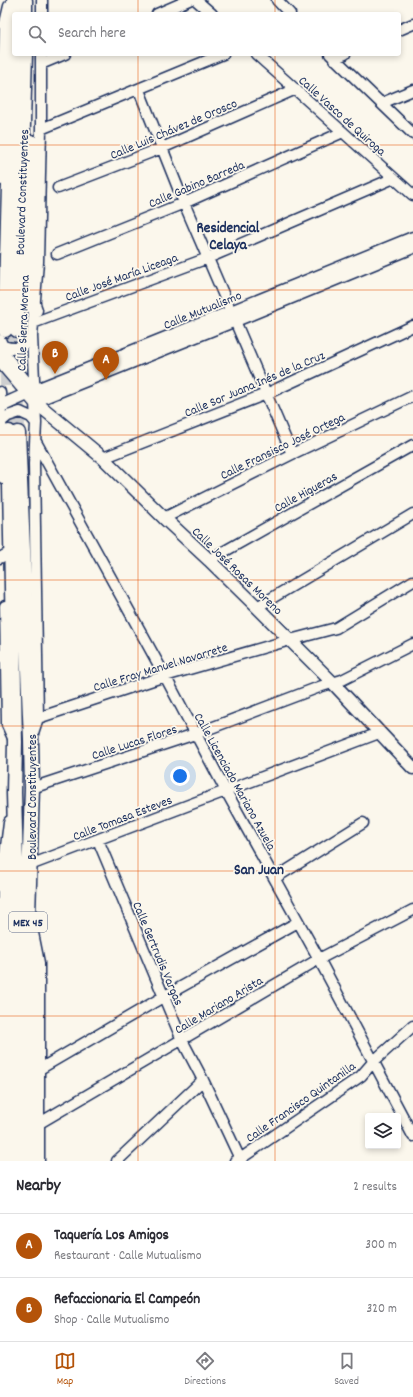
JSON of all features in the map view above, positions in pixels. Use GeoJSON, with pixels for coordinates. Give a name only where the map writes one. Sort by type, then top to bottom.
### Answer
{"type":"FeatureCollection","features":[{"type":"Feature","properties":{"kind":"highway","name":"Boulevard Constituyentes"},"geometry":{"type":"LineString","coordinates":[[14,0],[14,12]]}},
{"type":"Feature","properties":{"kind":"highway"},"geometry":{"type":"LineString","coordinates":[[25,0],[25,12]]}},
{"type":"Feature","properties":{"kind":"highway","name":"Boulevard Constituyentes"},"geometry":{"type":"LineString","coordinates":[[7,333],[13,56]]}},
{"type":"Feature","properties":{"kind":"highway","name":"Boulevard Constituyentes"},"geometry":{"type":"LineString","coordinates":[[7,333],[25,56]]}},
{"type":"Feature","properties":{"kind":"highway"},"geometry":{"type":"LineString","coordinates":[[25,56],[32,89],[29,293],[34,317]]}},
{"type":"Feature","properties":{"kind":"highway","name":"Boulevard Constituyentes"},"geometry":{"type":"LineString","coordinates":[[10,429],[31,739],[32,788],[28,915],[10,1103],[26,1161]]}},
{"type":"Feature","properties":{"kind":"highway","name":"Boulevard Constituyentes"},"geometry":{"type":"LineString","coordinates":[[10,429],[16,876],[10,1103],[13,1161]]}},
{"type":"Feature","properties":{"kind":"main road","name":"Calle Mutualismo"},"geometry":{"type":"LineString","coordinates":[[233,316],[413,238]]}},
{"type":"Feature","properties":{"kind":"main road","name":"Calle Mutualismo"},"geometry":{"type":"LineString","coordinates":[[1,406],[413,247]]}},
{"type":"Feature","properties":{"kind":"main road","name":"Calle José Rosas Moreno"},"geometry":{"type":"LineString","coordinates":[[0,362],[32,395],[103,458],[257,607],[333,683],[413,768]]}},
{"type":"Feature","properties":{"kind":"main road"},"geometry":{"type":"LineString","coordinates":[[28,915],[38,963],[38,1161]]}},
{"type":"Feature","properties":{"kind":"main road"},"geometry":{"type":"LineString","coordinates":[[2,1161],[10,1103]]}},
{"type":"Feature","properties":{"kind":"street"},"geometry":{"type":"LineString","coordinates":[[0,180],[5,23],[11,0]]}},
{"type":"Feature","properties":{"kind":"street"},"geometry":{"type":"LineString","coordinates":[[42,0],[42,12]]}},
{"type":"Feature","properties":{"kind":"street"},"geometry":{"type":"LineString","coordinates":[[162,12],[189,0]]}},
{"type":"Feature","properties":{"kind":"street"},"geometry":{"type":"LineString","coordinates":[[196,0],[210,12]]}},
{"type":"Feature","properties":{"kind":"street"},"geometry":{"type":"LineString","coordinates":[[277,0],[288,12]]}},
{"type":"Feature","properties":{"kind":"street"},"geometry":{"type":"LineString","coordinates":[[401,29],[413,24]]}},
{"type":"Feature","properties":{"kind":"street"},"geometry":{"type":"LineString","coordinates":[[41,59],[55,56]]}},
{"type":"Feature","properties":{"kind":"street"},"geometry":{"type":"LineString","coordinates":[[41,130],[218,56]]}},
{"type":"Feature","properties":{"kind":"street","name":"Calle Vasco de Quiroga"},"geometry":{"type":"LineString","coordinates":[[258,56],[413,195]]}},
{"type":"Feature","properties":{"kind":"street"},"geometry":{"type":"LineString","coordinates":[[332,56],[413,134]]}},
{"type":"Feature","properties":{"kind":"street","name":"Calle Sierra Morena"},"geometry":{"type":"LineString","coordinates":[[31,739],[38,718],[34,464],[36,423],[32,395],[32,336],[38,262],[41,59]]}},
{"type":"Feature","properties":{"kind":"street"},"geometry":{"type":"LineString","coordinates":[[139,90],[184,203],[292,454]]}},
{"type":"Feature","properties":{"kind":"street","name":"Calle Luis Chávez de Orosco"},"geometry":{"type":"LineString","coordinates":[[58,188],[162,148],[296,90]]}},
{"type":"Feature","properties":{"kind":"street"},"geometry":{"type":"LineString","coordinates":[[382,103],[413,90]]}},
{"type":"Feature","properties":{"kind":"street","name":"Calle Gabino Barreda"},"geometry":{"type":"LineString","coordinates":[[57,254],[184,203],[343,132]]}},
{"type":"Feature","properties":{"kind":"street","name":"Calle José María Liceaga"},"geometry":{"type":"LineString","coordinates":[[34,317],[208,258],[394,178]]}},
{"type":"Feature","properties":{"kind":"street","name":"Calle Sor Juana Inés de la Cruz"},"geometry":{"type":"LineString","coordinates":[[103,458],[266,394],[413,326]]}},
{"type":"Feature","properties":{"kind":"street"},"geometry":{"type":"LineString","coordinates":[[7,333],[3,346],[13,349],[22,347],[29,342],[32,336]]}},
{"type":"Feature","properties":{"kind":"street"},"geometry":{"type":"LineString","coordinates":[[0,350],[32,395]]}},
{"type":"Feature","properties":{"kind":"street"},"geometry":{"type":"LineString","coordinates":[[0,392],[1,406],[10,429]]}},
{"type":"Feature","properties":{"kind":"street","name":"Calle Fransisco José Ortega"},"geometry":{"type":"LineString","coordinates":[[164,518],[413,396]]}},
{"type":"Feature","properties":{"kind":"street"},"geometry":{"type":"LineString","coordinates":[[15,742],[3,726],[2,556],[10,429],[8,416],[20,412],[36,423]]}},
{"type":"Feature","properties":{"kind":"street","name":"Calle Licenciado Mariano Azuela"},"geometry":{"type":"LineString","coordinates":[[36,442],[275,878],[413,1136]]}},
{"type":"Feature","properties":{"kind":"street","name":"Calle Higueras"},"geometry":{"type":"LineString","coordinates":[[209,560],[413,445]]}},
{"type":"Feature","properties":{"kind":"street"},"geometry":{"type":"LineString","coordinates":[[34,464],[46,460]]}},
{"type":"Feature","properties":{"kind":"street"},"geometry":{"type":"LineString","coordinates":[[257,607],[413,514]]}},
{"type":"Feature","properties":{"kind":"street","name":"Calle Fray Manuel Navarrete"},"geometry":{"type":"LineString","coordinates":[[38,718],[165,676],[336,628],[413,581]]}},
{"type":"Feature","properties":{"kind":"street","name":"Calle Lucas Flores"},"geometry":{"type":"LineString","coordinates":[[32,788],[195,734],[322,686],[342,680],[413,644]]}},
{"type":"Feature","properties":{"kind":"street","name":"Calle Tomasa Esteves"},"geometry":{"type":"LineString","coordinates":[[30,866],[379,733]]}},
{"type":"Feature","properties":{"kind":"street"},"geometry":{"type":"LineString","coordinates":[[275,878],[363,823]]}},
{"type":"Feature","properties":{"kind":"street","name":"Calle Gertrudis Vargas"},"geometry":{"type":"LineString","coordinates":[[98,840],[163,997],[239,1160]]}},
{"type":"Feature","properties":{"kind":"street","name":"Calle Mariano Arista"},"geometry":{"type":"LineString","coordinates":[[38,1124],[319,959],[413,910]]}},
{"type":"Feature","properties":{"kind":"street"},"geometry":{"type":"LineString","coordinates":[[38,1070],[163,997],[298,922]]}},
{"type":"Feature","properties":{"kind":"street","name":"Calle Francisco Quintanilla"},"geometry":{"type":"LineString","coordinates":[[239,1160],[361,1076],[374,1061],[413,1026]]}},
{"type":"Feature","properties":{"kind":"street"},"geometry":{"type":"LineString","coordinates":[[117,1161],[203,1080]]}},
{"type":"Feature","properties":{"kind":"tunnel"},"geometry":{"type":"LineString","coordinates":[[5,330],[9,432]]}},
{"type":"Feature","properties":{"kind":"tunnel"},"geometry":{"type":"LineString","coordinates":[[17,330],[18,433]]}},
{"type":"Feature","properties":{"kind":"place","name":"Refaccionaria El Campeón"},"geometry":{"type":"Point","coordinates":[55,374]}},
{"type":"Feature","properties":{"kind":"place","name":"Taquería Los Amigos"},"geometry":{"type":"Point","coordinates":[106,380]}},
{"type":"Feature","properties":{"kind":"district","name":"Residencial Celaya"},"geometry":{"type":"Point","coordinates":[228,236]}},
{"type":"Feature","properties":{"kind":"district","name":"San Juan"},"geometry":{"type":"Point","coordinates":[259,869]}}]}
